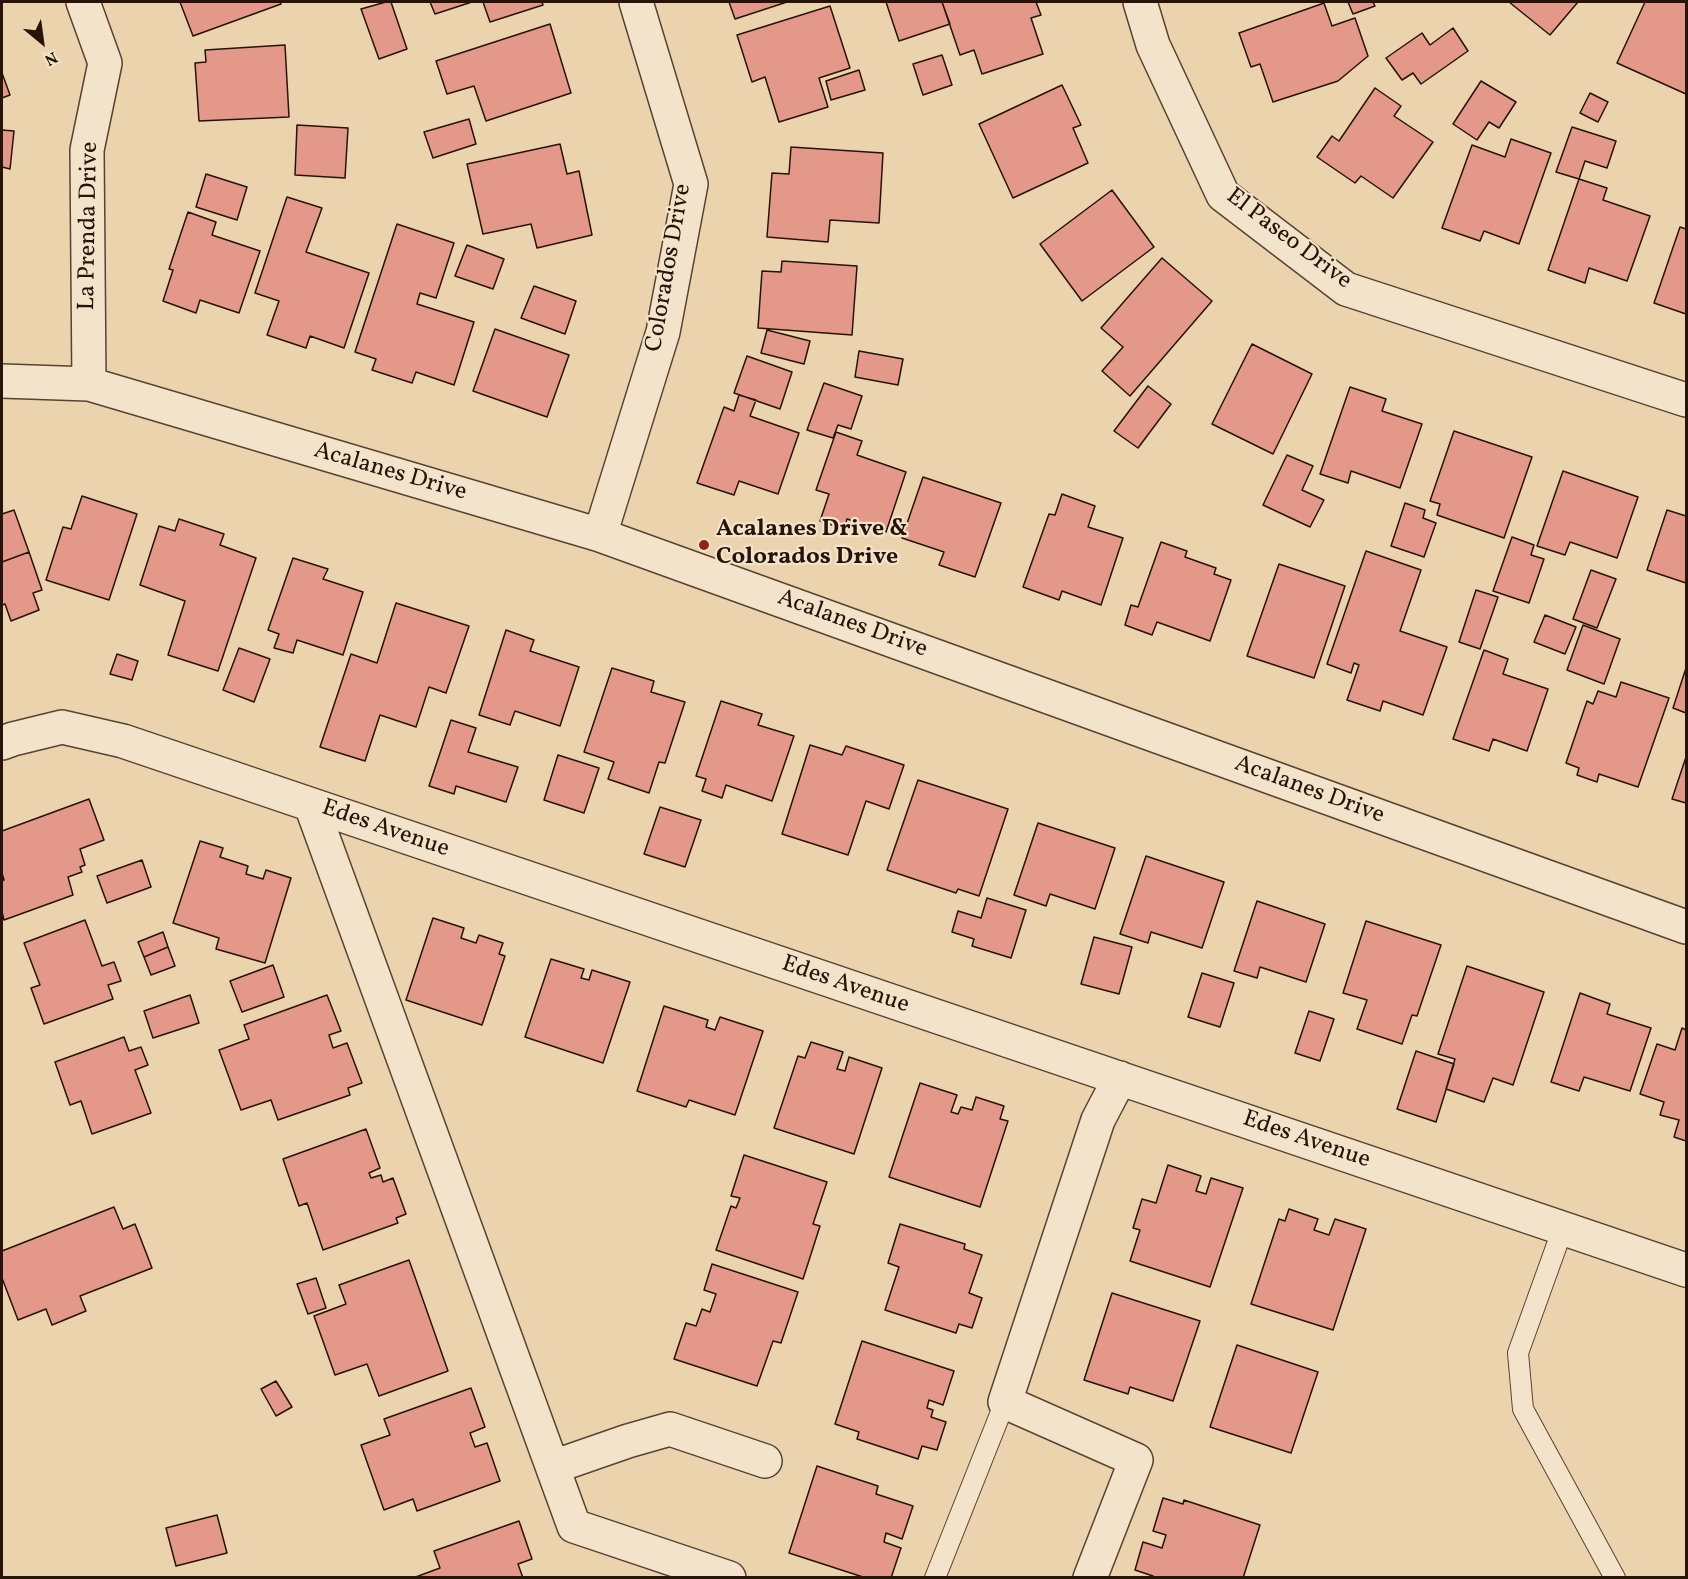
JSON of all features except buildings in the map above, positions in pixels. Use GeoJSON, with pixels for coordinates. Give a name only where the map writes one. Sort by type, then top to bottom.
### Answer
{"type":"FeatureCollection","features":[{"type":"Feature","properties":{"kind":"street","name":"La Prenda Drive"},"geometry":{"type":"LineString","coordinates":[[83,2],[105,63],[87,150],[89,384]]}},
{"type":"Feature","properties":{"kind":"street","name":"Colorados Drive"},"geometry":{"type":"LineString","coordinates":[[600,535],[663,332],[690,184],[636,2]]}},
{"type":"Feature","properties":{"kind":"street","name":"El Paseo Drive"},"geometry":{"type":"LineString","coordinates":[[1140,2],[1153,45],[1223,195],[1346,289],[1686,400]]}},
{"type":"Feature","properties":{"kind":"street","name":"Acalanes Drive"},"geometry":{"type":"LineString","coordinates":[[2,381],[89,384],[600,535],[1686,927]]}},
{"type":"Feature","properties":{"kind":"street","name":"Edes Avenue"},"geometry":{"type":"LineString","coordinates":[[2,743],[62,727],[123,741],[1686,1270]]}},
{"type":"Feature","properties":{"kind":"street"},"geometry":{"type":"LineString","coordinates":[[311,805],[574,1526],[729,1578]]}},
{"type":"Feature","properties":{"kind":"street"},"geometry":{"type":"LineString","coordinates":[[1090,1578],[1136,1460],[1005,1402],[1098,1120],[1120,1078]]}},
{"type":"Feature","properties":{"kind":"street"},"geometry":{"type":"LineString","coordinates":[[553,1467],[670,1429],[765,1461]]}},
{"type":"Feature","properties":{"kind":"lane"},"geometry":{"type":"LineString","coordinates":[[1563,1228],[1518,1353],[1523,1409],[1615,1578]]}},
{"type":"Feature","properties":{"kind":"lane"},"geometry":{"type":"LineString","coordinates":[[935,1578],[1005,1402]]}},
{"type":"Feature","properties":{"kind":"place","name":"Acalanes Drive & Colorados Drive"},"geometry":{"type":"Point","coordinates":[704,545]}}]}
